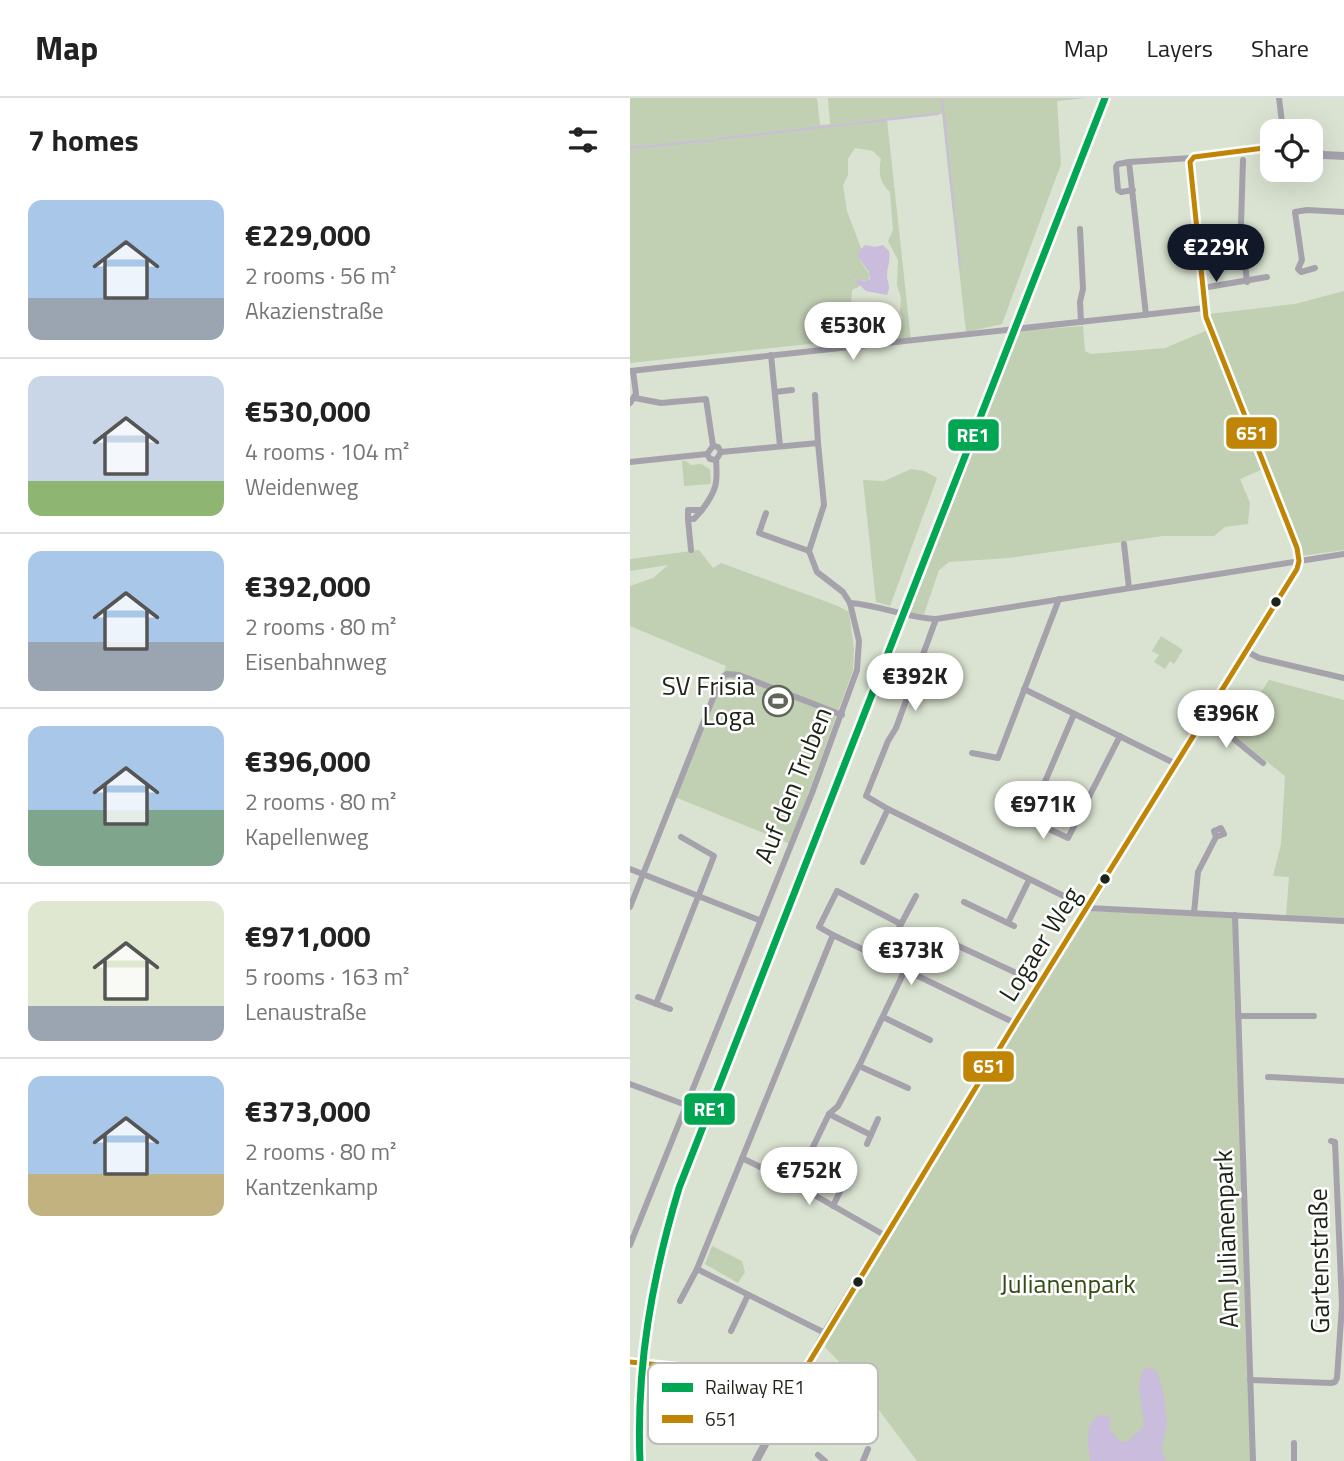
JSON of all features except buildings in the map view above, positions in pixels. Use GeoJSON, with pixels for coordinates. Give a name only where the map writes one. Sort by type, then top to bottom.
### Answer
{"type":"FeatureCollection","features":[{"type":"Feature","properties":{"kind":"street"},"geometry":{"type":"LineString","coordinates":[[1279,98],[1282,119]]}},
{"type":"Feature","properties":{"kind":"street"},"geometry":{"type":"LineString","coordinates":[[1133,190],[1118,190],[1118,164],[1260,149]]}},
{"type":"Feature","properties":{"kind":"street"},"geometry":{"type":"LineString","coordinates":[[1323,155],[1344,156]]}},
{"type":"Feature","properties":{"kind":"street"},"geometry":{"type":"LineString","coordinates":[[1191,158],[1204,308],[1297,548],[1299,561]]}},
{"type":"Feature","properties":{"kind":"street"},"geometry":{"type":"LineString","coordinates":[[1243,160],[1241,224],[1247,282]]}},
{"type":"Feature","properties":{"kind":"street"},"geometry":{"type":"LineString","coordinates":[[1129,162],[1146,315]]}},
{"type":"Feature","properties":{"kind":"street"},"geometry":{"type":"LineString","coordinates":[[1291,275],[1308,270],[1309,265],[1302,260],[1295,212],[1344,212]]}},
{"type":"Feature","properties":{"kind":"street"},"geometry":{"type":"LineString","coordinates":[[1080,229],[1082,321]]}},
{"type":"Feature","properties":{"kind":"street"},"geometry":{"type":"LineString","coordinates":[[1202,288],[1267,277]]}},
{"type":"Feature","properties":{"kind":"street"},"geometry":{"type":"LineString","coordinates":[[631,401],[636,394],[632,371],[1204,308]]}},
{"type":"Feature","properties":{"kind":"street"},"geometry":{"type":"LineString","coordinates":[[771,355],[780,446]]}},
{"type":"Feature","properties":{"kind":"street"},"geometry":{"type":"LineString","coordinates":[[775,392],[792,390]]}},
{"type":"Feature","properties":{"kind":"street"},"geometry":{"type":"LineString","coordinates":[[815,395],[824,505],[809,551],[817,572],[843,592],[850,603],[871,604],[918,618],[936,619],[1344,554]]}},
{"type":"Feature","properties":{"kind":"street"},"geometry":{"type":"LineString","coordinates":[[630,463],[707,454],[713,446],[706,399],[661,403],[631,401]]}},
{"type":"Feature","properties":{"kind":"street"},"geometry":{"type":"LineString","coordinates":[[721,452],[818,443]]}},
{"type":"Feature","properties":{"kind":"street"},"geometry":{"type":"LineString","coordinates":[[713,446],[718,447],[721,452]]}},
{"type":"Feature","properties":{"kind":"street"},"geometry":{"type":"LineString","coordinates":[[691,550],[688,510],[702,510],[717,485],[716,460],[721,452]]}},
{"type":"Feature","properties":{"kind":"street"},"geometry":{"type":"LineString","coordinates":[[707,454],[710,459],[716,460]]}},
{"type":"Feature","properties":{"kind":"street"},"geometry":{"type":"LineString","coordinates":[[759,533],[766,513]]}},
{"type":"Feature","properties":{"kind":"street"},"geometry":{"type":"LineString","coordinates":[[748,531],[809,551]]}},
{"type":"Feature","properties":{"kind":"street"},"geometry":{"type":"LineString","coordinates":[[1124,544],[1129,588]]}},
{"type":"Feature","properties":{"kind":"street","name":"Logaer Weg"},"geometry":{"type":"LineString","coordinates":[[808,1363],[1015,1023],[1292,577],[1299,561]]}},
{"type":"Feature","properties":{"kind":"street"},"geometry":{"type":"LineString","coordinates":[[972,753],[998,758],[1059,599]]}},
{"type":"Feature","properties":{"kind":"street","name":"Auf den Truben"},"geometry":{"type":"LineString","coordinates":[[630,1245],[633,1230],[686,1105],[842,715],[859,656],[857,630],[850,603]]}},
{"type":"Feature","properties":{"kind":"street"},"geometry":{"type":"LineString","coordinates":[[936,619],[896,728],[866,796],[1088,908],[1344,921]]}},
{"type":"Feature","properties":{"kind":"street"},"geometry":{"type":"LineString","coordinates":[[1246,651],[1259,658],[1344,678]]}},
{"type":"Feature","properties":{"kind":"street"},"geometry":{"type":"LineString","coordinates":[[630,907],[721,678],[727,674],[739,676],[842,715]]}},
{"type":"Feature","properties":{"kind":"street"},"geometry":{"type":"LineString","coordinates":[[1024,689],[1176,764]]}},
{"type":"Feature","properties":{"kind":"street"},"geometry":{"type":"LineString","coordinates":[[1029,819],[1074,714]]}},
{"type":"Feature","properties":{"kind":"street"},"geometry":{"type":"LineString","coordinates":[[1204,718],[1263,763]]}},
{"type":"Feature","properties":{"kind":"street"},"geometry":{"type":"LineString","coordinates":[[1007,808],[1068,838],[1121,736]]}},
{"type":"Feature","properties":{"kind":"street"},"geometry":{"type":"LineString","coordinates":[[863,862],[888,809]]}},
{"type":"Feature","properties":{"kind":"street"},"geometry":{"type":"LineString","coordinates":[[681,837],[722,859]]}},
{"type":"Feature","properties":{"kind":"street"},"geometry":{"type":"LineString","coordinates":[[1194,914],[1198,872],[1216,837]]}},
{"type":"Feature","properties":{"kind":"street"},"geometry":{"type":"LineString","coordinates":[[656,1004],[713,856]]}},
{"type":"Feature","properties":{"kind":"street"},"geometry":{"type":"LineString","coordinates":[[630,869],[759,920]]}},
{"type":"Feature","properties":{"kind":"street"},"geometry":{"type":"LineString","coordinates":[[964,902],[1011,925],[1029,880]]}},
{"type":"Feature","properties":{"kind":"street"},"geometry":{"type":"LineString","coordinates":[[901,924],[837,891],[819,927],[1015,1023]]}},
{"type":"Feature","properties":{"kind":"street"},"geometry":{"type":"LineString","coordinates":[[882,958],[916,896]]}},
{"type":"Feature","properties":{"kind":"street","name":"Am Julianenpark"},"geometry":{"type":"LineString","coordinates":[[1235,915],[1252,1461]]}},
{"type":"Feature","properties":{"kind":"street"},"geometry":{"type":"LineString","coordinates":[[680,1301],[697,1269],[833,935]]}},
{"type":"Feature","properties":{"kind":"street"},"geometry":{"type":"LineString","coordinates":[[952,943],[1040,984]]}},
{"type":"Feature","properties":{"kind":"street"},"geometry":{"type":"LineString","coordinates":[[795,1184],[829,1114],[838,1105],[859,1066],[905,970]]}},
{"type":"Feature","properties":{"kind":"street"},"geometry":{"type":"LineString","coordinates":[[638,997],[670,1009]]}},
{"type":"Feature","properties":{"kind":"street"},"geometry":{"type":"LineString","coordinates":[[1238,1016],[1314,1016]]}},
{"type":"Feature","properties":{"kind":"street"},"geometry":{"type":"LineString","coordinates":[[883,1017],[930,1041]]}},
{"type":"Feature","properties":{"kind":"street"},"geometry":{"type":"LineString","coordinates":[[859,1066],[908,1088]]}},
{"type":"Feature","properties":{"kind":"street"},"geometry":{"type":"LineString","coordinates":[[1268,1077],[1344,1082]]}},
{"type":"Feature","properties":{"kind":"street"},"geometry":{"type":"LineString","coordinates":[[630,1084],[686,1105]]}},
{"type":"Feature","properties":{"kind":"street"},"geometry":{"type":"LineString","coordinates":[[829,1114],[871,1135]]}},
{"type":"Feature","properties":{"kind":"street"},"geometry":{"type":"LineString","coordinates":[[867,1144],[878,1119]]}},
{"type":"Feature","properties":{"kind":"street","name":"Gartenstraße"},"geometry":{"type":"LineString","coordinates":[[1250,1380],[1335,1382],[1343,1306],[1335,1142],[1331,1141]]}},
{"type":"Feature","properties":{"kind":"street"},"geometry":{"type":"LineString","coordinates":[[742,1158],[795,1184],[886,1236]]}},
{"type":"Feature","properties":{"kind":"street"},"geometry":{"type":"LineString","coordinates":[[833,1206],[845,1181]]}},
{"type":"Feature","properties":{"kind":"street"},"geometry":{"type":"LineString","coordinates":[[697,1269],[825,1334]]}},
{"type":"Feature","properties":{"kind":"street"},"geometry":{"type":"LineString","coordinates":[[731,1331],[748,1295]]}},
{"type":"Feature","properties":{"kind":"street"},"geometry":{"type":"LineString","coordinates":[[630,1362],[648,1364]]}},
{"type":"Feature","properties":{"kind":"street"},"geometry":{"type":"LineString","coordinates":[[1294,1443],[1294,1461]]}},
{"type":"Feature","properties":{"kind":"street","name":"Logaer Weg"},"geometry":{"type":"LineString","coordinates":[[756,1461],[765,1444]]}},
{"type":"Feature","properties":{"kind":"street"},"geometry":{"type":"LineString","coordinates":[[863,1461],[868,1448]]}},
{"type":"Feature","properties":{"kind":"street"},"geometry":{"type":"LineString","coordinates":[[818,1455],[825,1461]]}},
{"type":"Feature","properties":{"kind":"green space"},"geometry":{"type":"Polygon","coordinates":[[[630,98],[817,98],[820,125],[830,124],[828,98],[1086,98],[1057,101],[1061,164],[1002,324],[966,332],[942,114],[887,119],[911,341],[840,350],[838,341],[630,363],[630,98]],[[855,148],[848,159],[848,175],[843,185],[847,211],[861,248],[859,259],[870,275],[868,281],[855,279],[860,286],[852,290],[851,306],[856,343],[879,340],[879,331],[889,331],[890,335],[901,326],[902,318],[897,285],[898,260],[888,241],[893,230],[890,192],[881,177],[881,159],[873,151],[855,148]]]}},
{"type":"Feature","properties":{"kind":"green space"},"geometry":{"type":"Polygon","coordinates":[[[1344,291],[1344,550],[1301,556],[1208,314],[1295,304],[1344,291]]]}},
{"type":"Feature","properties":{"kind":"green space"},"geometry":{"type":"Polygon","coordinates":[[[1083,326],[1085,351],[1091,354],[1165,348],[1208,330],[1261,470],[1240,479],[1250,503],[1248,524],[1225,527],[1214,536],[1163,536],[1009,558],[949,562],[939,570],[924,614],[910,613],[1019,331],[1083,326]]]}},
{"type":"Feature","properties":{"kind":"green space"},"geometry":{"type":"Polygon","coordinates":[[[682,461],[691,465],[701,464],[710,469],[711,484],[684,486],[682,461]]]}},
{"type":"Feature","properties":{"kind":"green space"},"geometry":{"type":"Polygon","coordinates":[[[911,469],[924,471],[937,478],[890,606],[876,602],[863,480],[884,481],[911,469]]]}},
{"type":"Feature","properties":{"kind":"green space","name":"SV Frisia Loga"},"geometry":{"type":"Polygon","coordinates":[[[699,550],[713,568],[721,563],[849,612],[854,649],[853,670],[790,844],[675,797],[726,666],[630,626],[630,586],[653,578],[668,565],[630,571],[630,559],[699,550]]]}},
{"type":"Feature","properties":{"kind":"green space"},"geometry":{"type":"Polygon","coordinates":[[[1161,636],[1183,650],[1174,664],[1170,661],[1165,669],[1154,662],[1159,655],[1152,651],[1161,636]]]}},
{"type":"Feature","properties":{"kind":"green space"},"geometry":{"type":"Polygon","coordinates":[[[1269,680],[1344,700],[1344,918],[1286,916],[1289,877],[1273,876],[1281,844],[1285,776],[1233,735],[1269,680]]]}},
{"type":"Feature","properties":{"kind":"green space","name":"Julianenpark"},"geometry":{"type":"Polygon","coordinates":[[[1091,911],[1233,918],[1252,1461],[917,1461],[878,1409],[878,1363],[840,1363],[822,1344],[1091,911]]]}},
{"type":"Feature","properties":{"kind":"green space"},"geometry":{"type":"Polygon","coordinates":[[[712,1246],[742,1261],[745,1272],[738,1283],[705,1264],[712,1246]]]}},
{"type":"Feature","properties":{"kind":"shaded area"},"geometry":{"type":"Polygon","coordinates":[[[865,245],[883,245],[889,251],[887,295],[866,291],[855,281],[870,279],[869,272],[858,257],[865,245]]]}},
{"type":"Feature","properties":{"kind":"shaded area"},"geometry":{"type":"Polygon","coordinates":[[[1144,1369],[1157,1371],[1163,1391],[1167,1424],[1161,1451],[1166,1461],[1090,1461],[1089,1430],[1099,1415],[1110,1417],[1110,1430],[1120,1442],[1128,1441],[1144,1426],[1140,1383],[1144,1369]]]}},
{"type":"Feature","properties":{"kind":"waterway"},"geometry":{"type":"LineString","coordinates":[[942,98],[954,212]]}},
{"type":"Feature","properties":{"kind":"waterway"},"geometry":{"type":"LineString","coordinates":[[718,139],[938,114]]}},
{"type":"Feature","properties":{"kind":"waterway"},"geometry":{"type":"LineString","coordinates":[[630,148],[714,140]]}},
{"type":"Feature","properties":{"kind":"waterway"},"geometry":{"type":"LineString","coordinates":[[955,217],[960,267]]}},
{"type":"Feature","properties":{"kind":"rail line","name":"RE1"},"geometry":{"type":"LineString","coordinates":[[640,1461],[643,1357],[661,1255],[679,1188],[1105,98]]}},
{"type":"Feature","properties":{"kind":"transit line","name":"651"},"geometry":{"type":"LineString","coordinates":[[809,1363],[1015,1023],[1297,569],[1297,548],[1206,317],[1190,162],[1194,157],[1260,149]]}},
{"type":"Feature","properties":{"kind":"transit line","name":"651"},"geometry":{"type":"LineString","coordinates":[[630,1362],[648,1364]]}},
{"type":"Feature","properties":{"kind":"place","name":"SV Frisia Loga"},"geometry":{"type":"Point","coordinates":[778,701]}}]}
